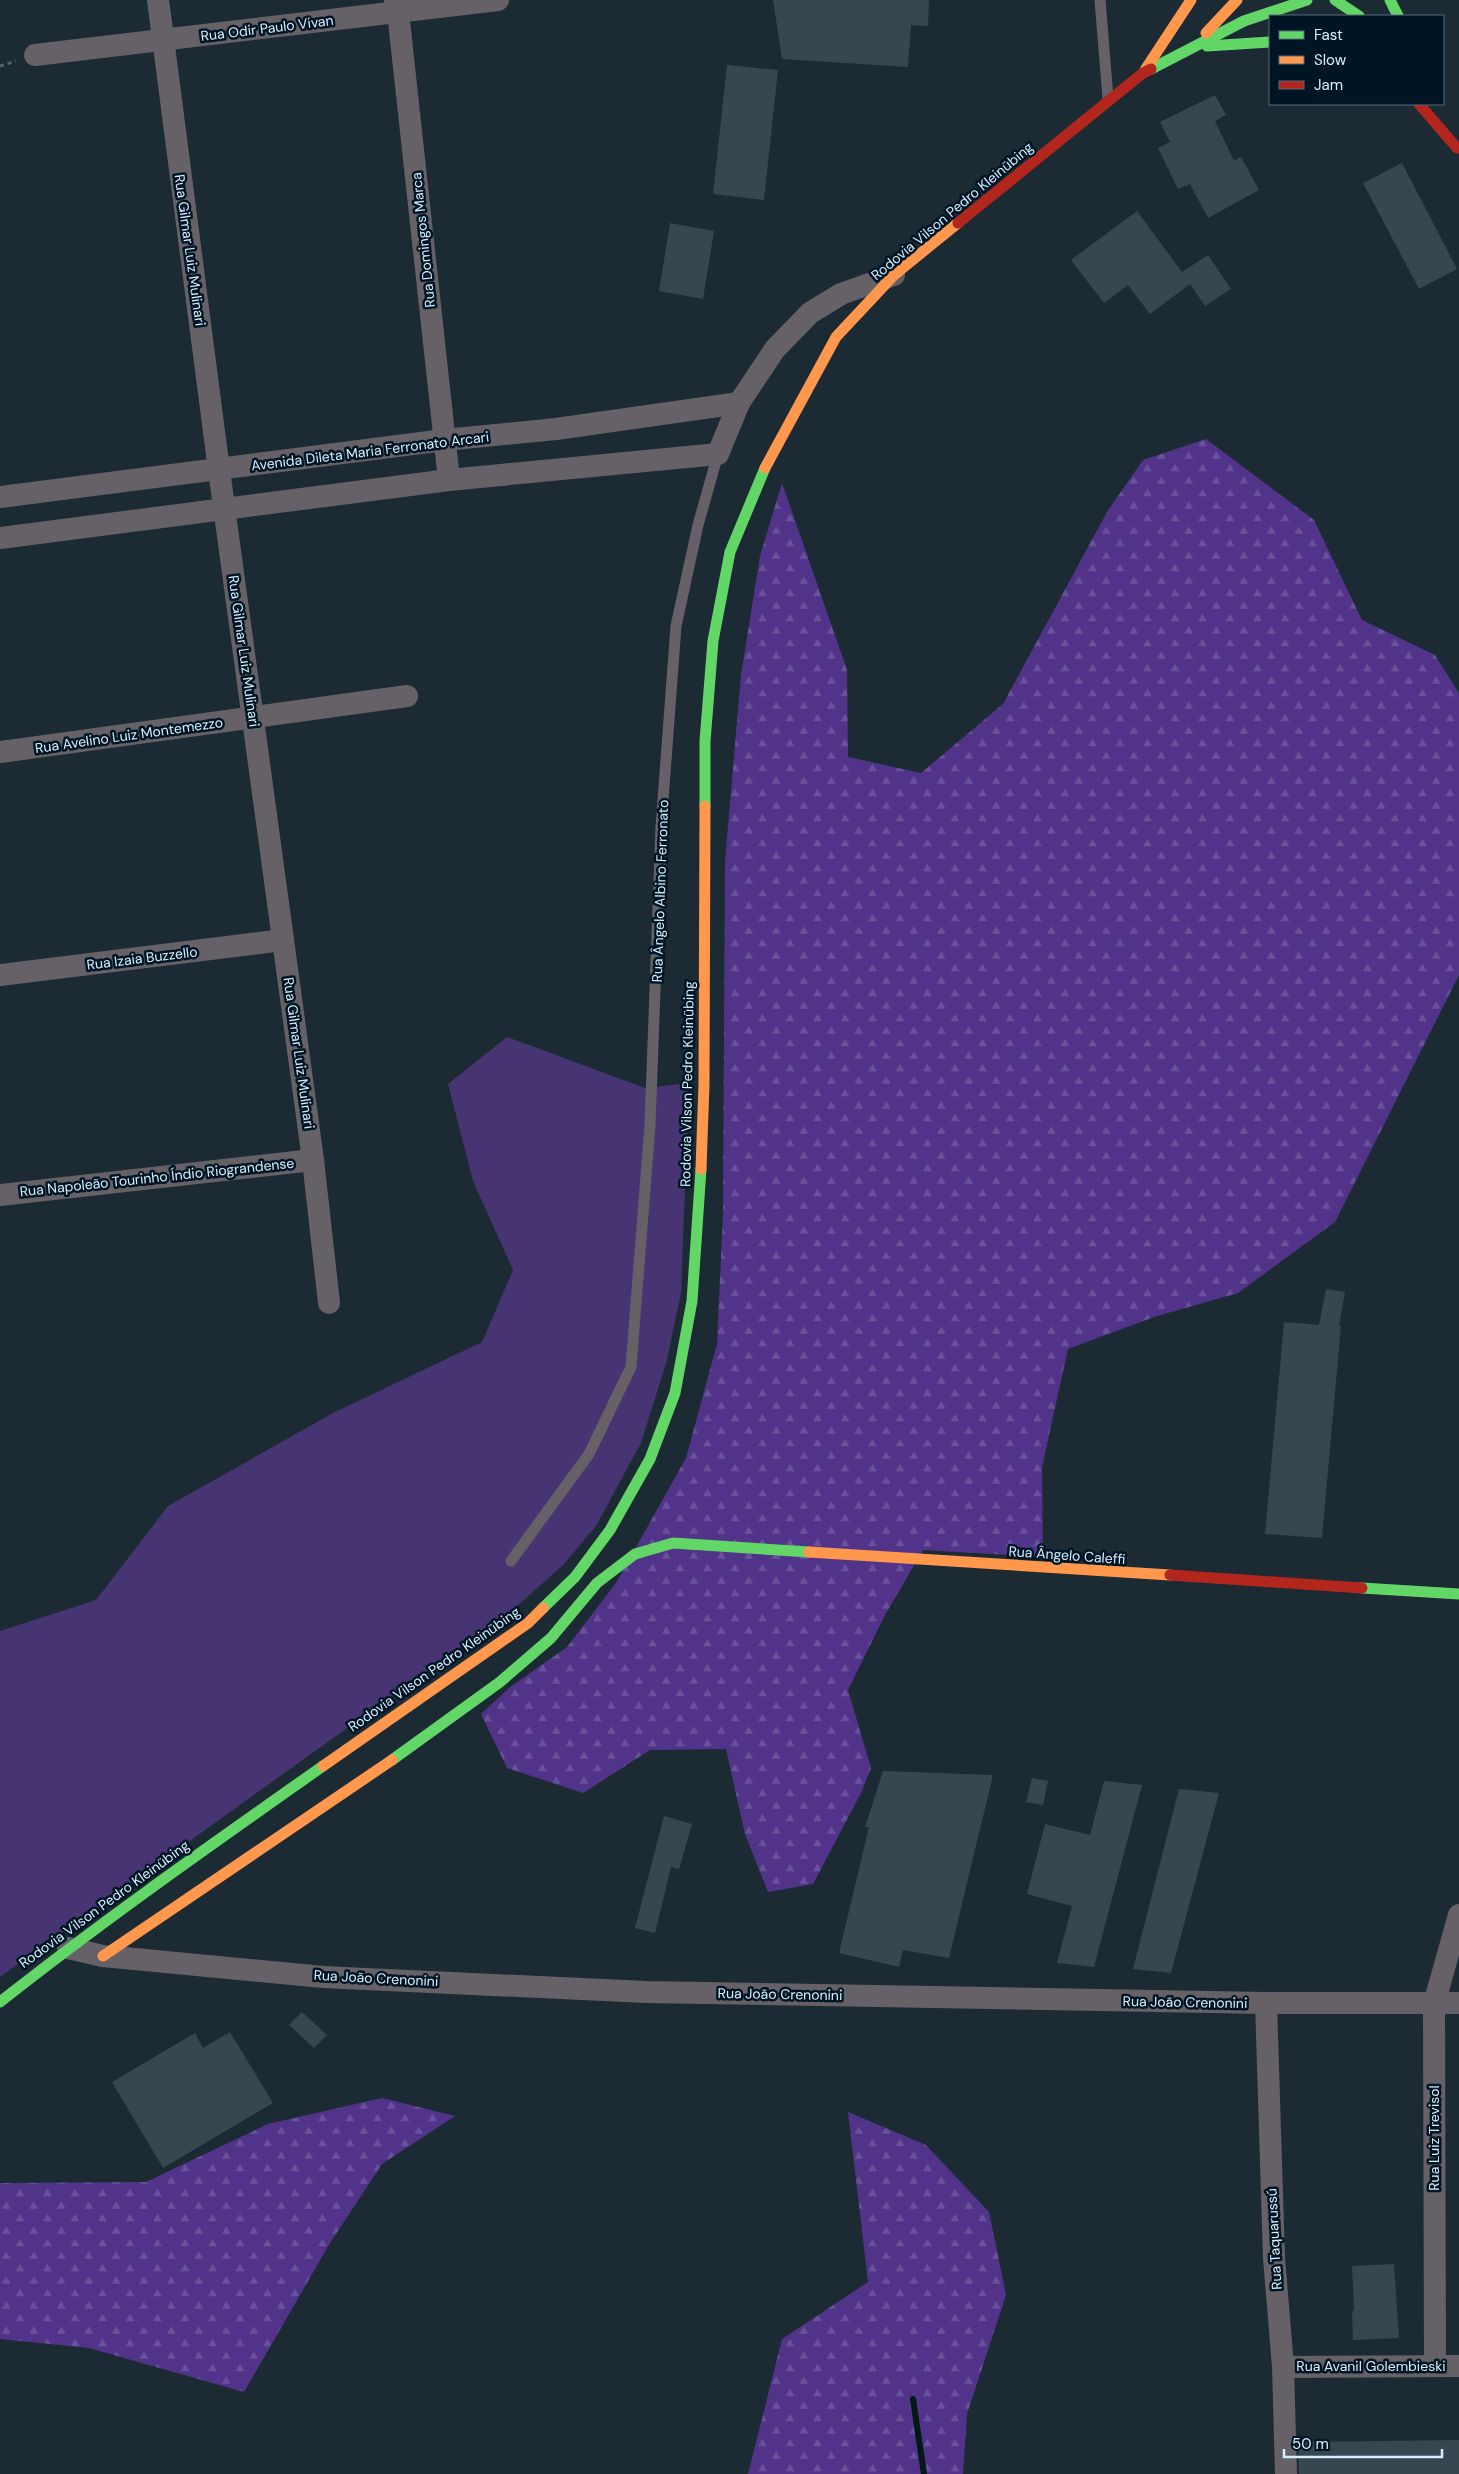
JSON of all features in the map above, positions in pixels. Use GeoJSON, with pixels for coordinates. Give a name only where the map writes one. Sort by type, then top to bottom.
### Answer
{"type":"FeatureCollection","features":[{"type":"Feature","properties":{"kind":"main road"},"geometry":{"type":"LineString","coordinates":[[1144,73],[1190,0]]}},
{"type":"Feature","properties":{"kind":"main road","name":"Rodovia Vilson Pedro Kleinübing"},"geometry":{"type":"LineString","coordinates":[[1193,47],[1237,0]]}},
{"type":"Feature","properties":{"kind":"main road","name":"Rodovia Vilson Pedro Kleinübing"},"geometry":{"type":"LineString","coordinates":[[0,2002],[68,1948],[334,1758],[528,1623],[575,1577],[610,1530],[650,1459],[675,1393],[692,1301],[700,1200],[704,1084],[705,741],[713,641],[730,552],[772,452],[804,391],[836,337],[894,275],[1144,73],[1244,21],[1308,0]]}},
{"type":"Feature","properties":{"kind":"main road"},"geometry":{"type":"LineString","coordinates":[[1335,0],[1358,15]]}},
{"type":"Feature","properties":{"kind":"main road"},"geometry":{"type":"LineString","coordinates":[[1390,0],[1398,15]]}},
{"type":"Feature","properties":{"kind":"main road"},"geometry":{"type":"LineString","coordinates":[[1193,47],[1269,42]]}},
{"type":"Feature","properties":{"kind":"main road"},"geometry":{"type":"LineString","coordinates":[[1420,105],[1458,147]]}},
{"type":"Feature","properties":{"kind":"main road"},"geometry":{"type":"LineString","coordinates":[[1438,108],[1458,147]]}},
{"type":"Feature","properties":{"kind":"main road","name":"Rua Ângelo Caleffi"},"geometry":{"type":"LineString","coordinates":[[103,1956],[392,1760],[500,1682],[551,1638],[597,1583],[635,1554],[673,1544],[1459,1594]]}},
{"type":"Feature","properties":{"kind":"street","name":"Rua Gilmar Luiz Mulinari"},"geometry":{"type":"LineString","coordinates":[[158,0],[219,470],[313,1160],[329,1303]]}},
{"type":"Feature","properties":{"kind":"street","name":"Rua Odir Paulo Vivan"},"geometry":{"type":"LineString","coordinates":[[35,55],[162,40],[397,6],[498,0]]}},
{"type":"Feature","properties":{"kind":"street","name":"Rua Domingos Marca"},"geometry":{"type":"LineString","coordinates":[[397,6],[449,480]]}},
{"type":"Feature","properties":{"kind":"street","name":"Rua Ângelo Albino Ferronato"},"geometry":{"type":"LineString","coordinates":[[718,454],[739,403],[775,349],[810,314],[841,294],[894,275]]}},
{"type":"Feature","properties":{"kind":"street","name":"Avenida Dileta Maria Ferronato Arcari"},"geometry":{"type":"LineString","coordinates":[[0,497],[444,440],[556,429],[739,403]]}},
{"type":"Feature","properties":{"kind":"street"},"geometry":{"type":"LineString","coordinates":[[0,538],[449,480],[718,454]]}},
{"type":"Feature","properties":{"kind":"street","name":"Rua Avelino Luiz Montemezzo"},"geometry":{"type":"LineString","coordinates":[[0,752],[407,696]]}},
{"type":"Feature","properties":{"kind":"street","name":"Rua Izaia Buzzello"},"geometry":{"type":"LineString","coordinates":[[0,975],[283,940]]}},
{"type":"Feature","properties":{"kind":"street","name":"Rua Napoleão Tourinho Índio Riograndense"},"geometry":{"type":"LineString","coordinates":[[0,1195],[313,1160]]}},
{"type":"Feature","properties":{"kind":"street","name":"Rua Luiz Trevisol"},"geometry":{"type":"LineString","coordinates":[[1435,2366],[1434,2004],[1459,1914]]}},
{"type":"Feature","properties":{"kind":"street","name":"Rua João Crenonini"},"geometry":{"type":"LineString","coordinates":[[68,1948],[103,1956],[323,1976],[646,1992],[1266,2003],[1459,2003]]}},
{"type":"Feature","properties":{"kind":"street","name":"Rua Taquarussú"},"geometry":{"type":"LineString","coordinates":[[1266,2003],[1274,2258],[1282,2367],[1286,2474]]}},
{"type":"Feature","properties":{"kind":"street","name":"Rua AvaniI Golembieski"},"geometry":{"type":"LineString","coordinates":[[1282,2367],[1459,2366]]}},
{"type":"Feature","properties":{"kind":"lane"},"geometry":{"type":"LineString","coordinates":[[1100,0],[1108,101]]}},
{"type":"Feature","properties":{"kind":"lane","name":"Rua Ângelo Albino Ferronato"},"geometry":{"type":"LineString","coordinates":[[511,1561],[590,1454],[631,1367],[650,1125],[662,827],[676,626],[698,525],[718,454]]}},
{"type":"Feature","properties":{"kind":"shaded area"},"geometry":{"type":"Polygon","coordinates":[[[507,1037],[645,1088],[689,1083],[681,1293],[667,1360],[641,1443],[596,1526],[563,1565],[516,1607],[0,1977],[0,1631],[96,1600],[168,1506],[333,1413],[482,1342],[513,1270],[473,1181],[448,1084],[507,1037]]]}},
{"type":"Feature","properties":{"kind":"green space"},"geometry":{"type":"Polygon","coordinates":[[[1206,439],[1314,520],[1362,620],[1435,655],[1459,693],[1459,975],[1335,1222],[1238,1293],[1154,1317],[1068,1349],[1042,1467],[1043,1557],[923,1550],[885,1615],[848,1690],[871,1768],[861,1793],[813,1884],[768,1892],[745,1834],[726,1749],[650,1750],[583,1793],[507,1768],[481,1714],[509,1688],[567,1647],[616,1583],[686,1458],[717,1344],[723,1214],[725,861],[741,675],[760,556],[782,483],[847,670],[848,757],[921,773],[1003,704],[1107,512],[1143,460],[1206,439]]]}},
{"type":"Feature","properties":{"kind":"green space"},"geometry":{"type":"Polygon","coordinates":[[[382,2098],[455,2116],[382,2164],[330,2243],[244,2392],[89,2348],[0,2339],[0,2183],[146,2182],[268,2124],[382,2098]]]}},
{"type":"Feature","properties":{"kind":"green space"},"geometry":{"type":"Polygon","coordinates":[[[848,2112],[926,2145],[989,2212],[1006,2295],[967,2414],[963,2474],[748,2474],[782,2339],[868,2282],[848,2112]]]}},
{"type":"Feature","properties":{"kind":"building"},"geometry":{"type":"Polygon","coordinates":[[[773,0],[929,0],[928,26],[911,25],[908,67],[782,59],[773,0]]]}},
{"type":"Feature","properties":{"kind":"building"},"geometry":{"type":"Polygon","coordinates":[[[727,65],[778,70],[764,200],[713,194],[727,65]]]}},
{"type":"Feature","properties":{"kind":"building"},"geometry":{"type":"Polygon","coordinates":[[[1215,95],[1226,115],[1215,121],[1234,161],[1241,157],[1259,190],[1208,218],[1190,184],[1178,189],[1158,148],[1170,142],[1160,122],[1215,95]]]}},
{"type":"Feature","properties":{"kind":"building"},"geometry":{"type":"Polygon","coordinates":[[[1402,163],[1457,269],[1419,289],[1363,183],[1402,163]]]}},
{"type":"Feature","properties":{"kind":"building"},"geometry":{"type":"Polygon","coordinates":[[[1137,211],[1182,272],[1208,255],[1231,289],[1205,306],[1190,284],[1150,314],[1128,285],[1104,303],[1071,260],[1137,211]]]}},
{"type":"Feature","properties":{"kind":"building"},"geometry":{"type":"Polygon","coordinates":[[[670,223],[714,231],[703,299],[659,291],[670,223]]]}},
{"type":"Feature","properties":{"kind":"building"},"geometry":{"type":"Polygon","coordinates":[[[1326,1289],[1345,1292],[1339,1326],[1341,1326],[1322,1538],[1265,1534],[1284,1322],[1319,1325],[1326,1289]]]}},
{"type":"Feature","properties":{"kind":"building"},"geometry":{"type":"Polygon","coordinates":[[[883,1771],[993,1775],[949,1958],[903,1950],[899,1967],[839,1953],[869,1827],[865,1827],[883,1771]]]}},
{"type":"Feature","properties":{"kind":"building"},"geometry":{"type":"Polygon","coordinates":[[[1032,1778],[1048,1781],[1043,1805],[1026,1802],[1032,1778]]]}},
{"type":"Feature","properties":{"kind":"building"},"geometry":{"type":"Polygon","coordinates":[[[1104,1781],[1142,1785],[1094,1967],[1057,1963],[1072,1906],[1027,1894],[1045,1824],[1090,1835],[1104,1781]]]}},
{"type":"Feature","properties":{"kind":"building"},"geometry":{"type":"Polygon","coordinates":[[[1179,1789],[1219,1793],[1171,1973],[1133,1969],[1179,1789]]]}},
{"type":"Feature","properties":{"kind":"building"},"geometry":{"type":"Polygon","coordinates":[[[664,1816],[692,1824],[679,1869],[671,1867],[655,1933],[635,1928],[664,1816]]]}},
{"type":"Feature","properties":{"kind":"building"},"geometry":{"type":"Polygon","coordinates":[[[302,2012],[327,2035],[314,2048],[289,2025],[302,2012]]]}},
{"type":"Feature","properties":{"kind":"building"},"geometry":{"type":"Polygon","coordinates":[[[230,2032],[273,2103],[163,2168],[112,2082],[195,2033],[203,2048],[230,2032]]]}},
{"type":"Feature","properties":{"kind":"building"},"geometry":{"type":"Polygon","coordinates":[[[1394,2264],[1399,2338],[1353,2340],[1352,2266],[1394,2264]]]}},
{"type":"Feature","properties":{"kind":"building"},"geometry":{"type":"Polygon","coordinates":[[[1459,2440],[1459,2474],[1299,2474],[1298,2442],[1459,2440]]]}},
{"type":"Feature","properties":{"kind":"waterway"},"geometry":{"type":"LineString","coordinates":[[913,2399],[924,2474]]}},
{"type":"Feature","properties":{"kind":"traffic: fast"},"geometry":{"type":"LineString","coordinates":[[1151,69],[1244,21],[1307,0]]}},
{"type":"Feature","properties":{"kind":"traffic: fast"},"geometry":{"type":"LineString","coordinates":[[1335,0],[1358,15]]}},
{"type":"Feature","properties":{"kind":"traffic: fast"},"geometry":{"type":"LineString","coordinates":[[1390,0],[1398,15]]}},
{"type":"Feature","properties":{"kind":"traffic: fast"},"geometry":{"type":"LineString","coordinates":[[1207,46],[1269,42]]}},
{"type":"Feature","properties":{"kind":"traffic: fast"},"geometry":{"type":"LineString","coordinates":[[705,806],[705,741],[713,641],[730,552],[765,468]]}},
{"type":"Feature","properties":{"kind":"traffic: fast"},"geometry":{"type":"LineString","coordinates":[[543,1608],[575,1577],[610,1530],[650,1459],[675,1393],[692,1301],[701,1169]]}},
{"type":"Feature","properties":{"kind":"traffic: fast"},"geometry":{"type":"LineString","coordinates":[[392,1760],[500,1682],[551,1638],[597,1583],[635,1554],[673,1543],[809,1552]]}},
{"type":"Feature","properties":{"kind":"traffic: fast"},"geometry":{"type":"LineString","coordinates":[[1362,1588],[1459,1594]]}},
{"type":"Feature","properties":{"kind":"traffic: fast"},"geometry":{"type":"LineString","coordinates":[[0,2002],[120,1911],[323,1766]]}},
{"type":"Feature","properties":{"kind":"traffic: slow"},"geometry":{"type":"LineString","coordinates":[[1145,70],[1191,0]]}},
{"type":"Feature","properties":{"kind":"traffic: slow"},"geometry":{"type":"LineString","coordinates":[[1206,33],[1237,0]]}},
{"type":"Feature","properties":{"kind":"traffic: slow"},"geometry":{"type":"LineString","coordinates":[[765,468],[836,337],[894,275],[958,223]]}},
{"type":"Feature","properties":{"kind":"traffic: slow"},"geometry":{"type":"LineString","coordinates":[[701,1169],[704,1084],[705,806]]}},
{"type":"Feature","properties":{"kind":"traffic: slow"},"geometry":{"type":"LineString","coordinates":[[809,1552],[1170,1575]]}},
{"type":"Feature","properties":{"kind":"traffic: slow"},"geometry":{"type":"LineString","coordinates":[[323,1766],[528,1623],[543,1608]]}},
{"type":"Feature","properties":{"kind":"traffic: slow"},"geometry":{"type":"LineString","coordinates":[[103,1956],[392,1760]]}},
{"type":"Feature","properties":{"kind":"traffic: jam"},"geometry":{"type":"LineString","coordinates":[[958,223],[1143,73],[1151,69]]}},
{"type":"Feature","properties":{"kind":"traffic: jam"},"geometry":{"type":"LineString","coordinates":[[1420,105],[1457,148]]}},
{"type":"Feature","properties":{"kind":"traffic: jam"},"geometry":{"type":"LineString","coordinates":[[1170,1575],[1362,1588]]}}]}
